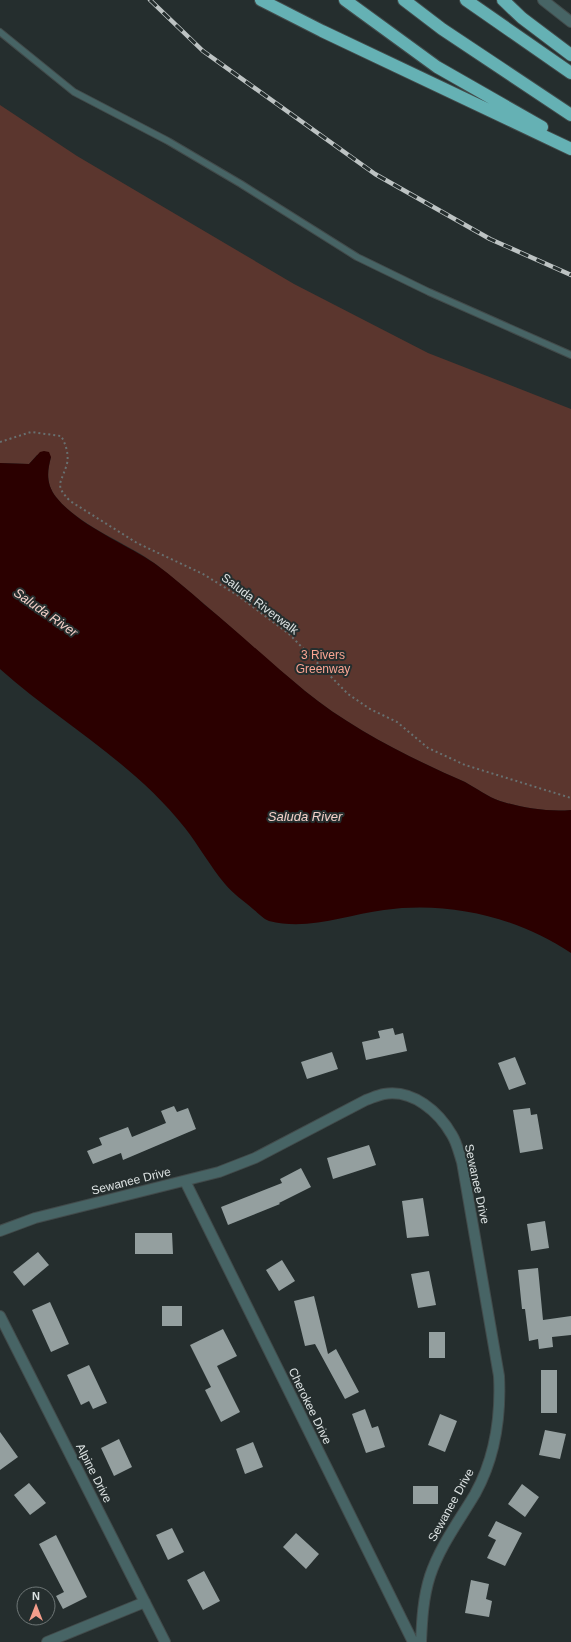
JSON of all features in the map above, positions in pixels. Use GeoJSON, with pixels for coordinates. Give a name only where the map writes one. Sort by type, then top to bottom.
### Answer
{"type":"FeatureCollection","features":[{"type":"Feature","properties":{"kind":"highway"},"geometry":{"type":"LineString","coordinates":[[261,0],[322,32],[571,148]]}},
{"type":"Feature","properties":{"kind":"highway"},"geometry":{"type":"LineString","coordinates":[[345,0],[438,67],[571,143]]}},
{"type":"Feature","properties":{"kind":"highway"},"geometry":{"type":"LineString","coordinates":[[404,0],[455,38],[571,115]]}},
{"type":"Feature","properties":{"kind":"highway"},"geometry":{"type":"LineString","coordinates":[[466,0],[571,73]]}},
{"type":"Feature","properties":{"kind":"highway"},"geometry":{"type":"LineString","coordinates":[[503,0],[522,18],[571,55]]}},
{"type":"Feature","properties":{"kind":"street"},"geometry":{"type":"LineString","coordinates":[[543,0],[571,22]]}},
{"type":"Feature","properties":{"kind":"street","name":"Sewanee Drive"},"geometry":{"type":"LineString","coordinates":[[0,1231],[35,1218],[219,1172],[255,1158],[366,1100],[385,1094],[404,1094],[422,1102],[440,1117],[453,1136],[463,1169],[499,1376],[501,1403],[495,1438],[483,1475],[476,1492],[442,1548],[430,1576],[422,1614],[421,1642]]}},
{"type":"Feature","properties":{"kind":"street","name":"Cherokee Drive"},"geometry":{"type":"LineString","coordinates":[[185,1181],[413,1642]]}},
{"type":"Feature","properties":{"kind":"street","name":"Alpine Drive"},"geometry":{"type":"LineString","coordinates":[[0,1316],[165,1642]]}},
{"type":"Feature","properties":{"kind":"street"},"geometry":{"type":"LineString","coordinates":[[47,1642],[144,1602]]}},
{"type":"Feature","properties":{"kind":"lane"},"geometry":{"type":"LineString","coordinates":[[0,32],[74,92],[168,142],[241,184],[357,257],[429,292],[571,355]]}},
{"type":"Feature","properties":{"kind":"path","name":"Saluda Riverwalk"},"geometry":{"type":"LineString","coordinates":[[0,442],[31,432],[61,436],[66,445],[67,464],[60,483],[64,494],[70,501],[137,543],[203,574],[237,595],[289,634],[329,676],[355,700],[390,717],[404,727],[422,745],[446,757],[571,798]]}},
{"type":"Feature","properties":{"kind":"green space","name":"3 Rivers Greenway"},"geometry":{"type":"Polygon","coordinates":[[[0,105],[77,156],[294,284],[428,353],[571,409],[571,810],[535,809],[500,801],[465,782],[403,753],[361,730],[323,705],[305,691],[157,565],[91,526],[66,508],[56,497],[50,487],[48,473],[51,457],[37,455],[29,464],[0,463],[0,105]]]}},
{"type":"Feature","properties":{"kind":"water","name":"Saluda River"},"geometry":{"type":"Polygon","coordinates":[[[40,452],[49,452],[51,457],[48,473],[50,487],[65,507],[89,525],[161,568],[305,691],[342,718],[382,742],[465,782],[496,799],[517,806],[535,809],[571,810],[571,953],[550,940],[505,921],[457,910],[408,908],[370,912],[313,923],[284,924],[269,921],[231,891],[214,870],[185,828],[165,804],[120,763],[0,669],[0,463],[29,464],[40,452]]]}},
{"type":"Feature","properties":{"kind":"building"},"geometry":{"type":"Polygon","coordinates":[[[393,1028],[395,1035],[403,1033],[407,1051],[366,1060],[362,1042],[380,1038],[378,1031],[393,1028]]]}},
{"type":"Feature","properties":{"kind":"building"},"geometry":{"type":"Polygon","coordinates":[[[332,1052],[338,1069],[307,1079],[301,1062],[332,1052]]]}},
{"type":"Feature","properties":{"kind":"building"},"geometry":{"type":"Polygon","coordinates":[[[515,1057],[526,1084],[509,1090],[498,1063],[515,1057]]]}},
{"type":"Feature","properties":{"kind":"building"},"geometry":{"type":"Polygon","coordinates":[[[174,1106],[177,1112],[188,1108],[196,1129],[123,1160],[121,1153],[93,1164],[87,1151],[102,1145],[99,1138],[128,1127],[132,1137],[166,1123],[161,1111],[174,1106]]]}},
{"type":"Feature","properties":{"kind":"building"},"geometry":{"type":"Polygon","coordinates":[[[530,1108],[531,1115],[537,1114],[543,1149],[520,1153],[513,1110],[530,1108]]]}},
{"type":"Feature","properties":{"kind":"building"},"geometry":{"type":"Polygon","coordinates":[[[369,1145],[376,1165],[333,1179],[327,1158],[369,1145]]]}},
{"type":"Feature","properties":{"kind":"building"},"geometry":{"type":"Polygon","coordinates":[[[301,1168],[311,1187],[279,1203],[280,1204],[228,1225],[221,1207],[282,1183],[280,1179],[301,1168]]]}},
{"type":"Feature","properties":{"kind":"building"},"geometry":{"type":"Polygon","coordinates":[[[423,1198],[429,1236],[407,1238],[402,1201],[423,1198]]]}},
{"type":"Feature","properties":{"kind":"building"},"geometry":{"type":"Polygon","coordinates":[[[545,1221],[549,1248],[531,1251],[527,1224],[545,1221]]]}},
{"type":"Feature","properties":{"kind":"building"},"geometry":{"type":"Polygon","coordinates":[[[135,1233],[172,1233],[173,1254],[135,1254],[135,1233]]]}},
{"type":"Feature","properties":{"kind":"building"},"geometry":{"type":"Polygon","coordinates":[[[38,1252],[49,1265],[24,1286],[13,1272],[38,1252]]]}},
{"type":"Feature","properties":{"kind":"building"},"geometry":{"type":"Polygon","coordinates":[[[282,1260],[295,1281],[279,1291],[266,1270],[282,1260]]]}},
{"type":"Feature","properties":{"kind":"building"},"geometry":{"type":"Polygon","coordinates":[[[538,1268],[543,1320],[571,1316],[571,1335],[552,1337],[553,1347],[539,1349],[538,1339],[529,1341],[525,1309],[522,1309],[518,1270],[538,1268]]]}},
{"type":"Feature","properties":{"kind":"building"},"geometry":{"type":"Polygon","coordinates":[[[429,1271],[436,1305],[418,1308],[411,1274],[429,1271]]]}},
{"type":"Feature","properties":{"kind":"building"},"geometry":{"type":"Polygon","coordinates":[[[314,1296],[328,1354],[336,1349],[359,1392],[345,1399],[315,1344],[305,1346],[294,1301],[314,1296]]]}},
{"type":"Feature","properties":{"kind":"building"},"geometry":{"type":"Polygon","coordinates":[[[50,1302],[69,1344],[51,1352],[32,1310],[50,1302]]]}},
{"type":"Feature","properties":{"kind":"building"},"geometry":{"type":"Polygon","coordinates":[[[162,1306],[182,1306],[182,1326],[162,1326],[162,1306]]]}},
{"type":"Feature","properties":{"kind":"building"},"geometry":{"type":"Polygon","coordinates":[[[223,1329],[237,1356],[217,1366],[240,1412],[221,1422],[205,1390],[211,1387],[190,1345],[223,1329]]]}},
{"type":"Feature","properties":{"kind":"building"},"geometry":{"type":"Polygon","coordinates":[[[429,1332],[445,1332],[445,1358],[429,1358],[429,1332]]]}},
{"type":"Feature","properties":{"kind":"building"},"geometry":{"type":"Polygon","coordinates":[[[89,1365],[107,1403],[93,1409],[89,1401],[81,1405],[67,1375],[89,1365]]]}},
{"type":"Feature","properties":{"kind":"building"},"geometry":{"type":"Polygon","coordinates":[[[541,1370],[557,1370],[557,1413],[541,1413],[541,1370]]]}},
{"type":"Feature","properties":{"kind":"building"},"geometry":{"type":"Polygon","coordinates":[[[365,1409],[372,1428],[378,1426],[385,1447],[366,1453],[352,1414],[365,1409]]]}},
{"type":"Feature","properties":{"kind":"building"},"geometry":{"type":"Polygon","coordinates":[[[440,1414],[457,1421],[445,1452],[428,1445],[440,1414]]]}},
{"type":"Feature","properties":{"kind":"building"},"geometry":{"type":"Polygon","coordinates":[[[545,1430],[566,1434],[560,1459],[539,1455],[545,1430]]]}},
{"type":"Feature","properties":{"kind":"building"},"geometry":{"type":"Polygon","coordinates":[[[0,1432],[18,1457],[0,1470],[0,1432]]]}},
{"type":"Feature","properties":{"kind":"building"},"geometry":{"type":"Polygon","coordinates":[[[119,1439],[132,1467],[114,1476],[101,1448],[119,1439]]]}},
{"type":"Feature","properties":{"kind":"building"},"geometry":{"type":"Polygon","coordinates":[[[253,1442],[263,1467],[245,1474],[236,1449],[253,1442]]]}},
{"type":"Feature","properties":{"kind":"building"},"geometry":{"type":"Polygon","coordinates":[[[29,1483],[46,1503],[30,1515],[14,1495],[29,1483]]]}},
{"type":"Feature","properties":{"kind":"building"},"geometry":{"type":"Polygon","coordinates":[[[522,1484],[539,1497],[525,1517],[508,1504],[522,1484]]]}},
{"type":"Feature","properties":{"kind":"building"},"geometry":{"type":"Polygon","coordinates":[[[413,1486],[438,1486],[438,1504],[413,1504],[413,1486]]]}},
{"type":"Feature","properties":{"kind":"building"},"geometry":{"type":"Polygon","coordinates":[[[496,1521],[522,1533],[505,1566],[487,1558],[496,1540],[488,1536],[496,1521]]]}},
{"type":"Feature","properties":{"kind":"building"},"geometry":{"type":"Polygon","coordinates":[[[172,1528],[184,1552],[168,1560],[156,1535],[172,1528]]]}},
{"type":"Feature","properties":{"kind":"building"},"geometry":{"type":"Polygon","coordinates":[[[296,1533],[319,1554],[306,1569],[283,1547],[296,1533]]]}},
{"type":"Feature","properties":{"kind":"building"},"geometry":{"type":"Polygon","coordinates":[[[56,1535],[87,1597],[63,1609],[56,1596],[64,1592],[39,1544],[56,1535]]]}},
{"type":"Feature","properties":{"kind":"building"},"geometry":{"type":"Polygon","coordinates":[[[204,1571],[220,1601],[203,1610],[187,1580],[204,1571]]]}},
{"type":"Feature","properties":{"kind":"building"},"geometry":{"type":"Polygon","coordinates":[[[471,1580],[489,1584],[486,1599],[492,1601],[489,1617],[465,1613],[471,1580]]]}},
{"type":"Feature","properties":{"kind":"railway"},"geometry":{"type":"LineString","coordinates":[[150,0],[203,51],[375,174],[490,239],[571,275]]}}]}
